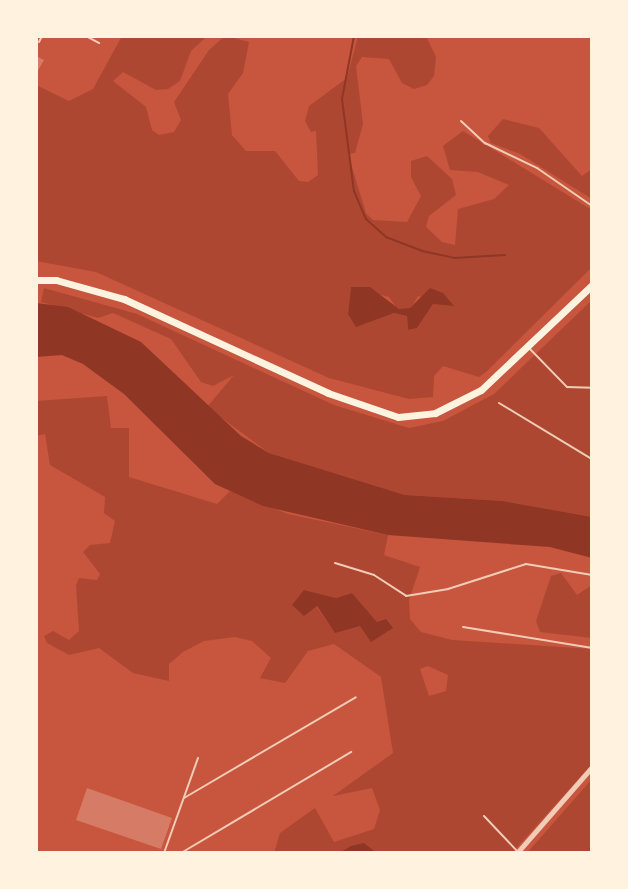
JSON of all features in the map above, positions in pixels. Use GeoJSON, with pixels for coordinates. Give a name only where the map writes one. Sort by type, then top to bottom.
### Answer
{"type":"FeatureCollection","features":[{"type":"Feature","properties":{"kind":"main road"},"geometry":{"type":"LineString","coordinates":[[36,280],[56,280],[124,299],[328,393],[398,417],[458,405],[528,347],[592,285]]}},
{"type":"Feature","properties":{"kind":"street"},"geometry":{"type":"LineString","coordinates":[[518,853],[592,767]]}},
{"type":"Feature","properties":{"kind":"lane"},"geometry":{"type":"LineString","coordinates":[[39,42],[42,36]]}},
{"type":"Feature","properties":{"kind":"lane"},"geometry":{"type":"LineString","coordinates":[[86,36],[99,43]]}},
{"type":"Feature","properties":{"kind":"lane"},"geometry":{"type":"LineString","coordinates":[[461,121],[484,143],[537,168],[592,206]]}},
{"type":"Feature","properties":{"kind":"lane"},"geometry":{"type":"LineString","coordinates":[[528,347],[567,387],[592,388]]}},
{"type":"Feature","properties":{"kind":"lane"},"geometry":{"type":"LineString","coordinates":[[499,403],[592,459]]}},
{"type":"Feature","properties":{"kind":"lane"},"geometry":{"type":"LineString","coordinates":[[334,563],[374,575],[406,596],[448,589],[526,564],[592,575]]}},
{"type":"Feature","properties":{"kind":"lane"},"geometry":{"type":"LineString","coordinates":[[463,627],[592,648]]}},
{"type":"Feature","properties":{"kind":"lane"},"geometry":{"type":"LineString","coordinates":[[184,798],[356,697]]}},
{"type":"Feature","properties":{"kind":"lane"},"geometry":{"type":"LineString","coordinates":[[181,853],[351,752]]}},
{"type":"Feature","properties":{"kind":"lane"},"geometry":{"type":"LineString","coordinates":[[164,853],[198,758]]}},
{"type":"Feature","properties":{"kind":"lane"},"geometry":{"type":"LineString","coordinates":[[484,816],[518,853]]}},
{"type":"Feature","properties":{"kind":"shaded area"},"geometry":{"type":"Polygon","coordinates":[[[122,36],[207,36],[191,51],[180,81],[168,89],[156,90],[123,72],[113,81],[146,107],[152,130],[159,135],[174,132],[181,120],[174,102],[209,50],[225,36],[249,42],[243,73],[228,94],[232,135],[246,151],[275,151],[299,181],[308,182],[318,175],[316,131],[311,132],[305,121],[309,106],[347,78],[358,36],[426,36],[436,57],[434,76],[427,85],[414,89],[402,83],[389,59],[362,57],[356,66],[363,124],[355,153],[348,154],[366,213],[373,220],[407,222],[421,196],[411,177],[411,161],[427,156],[452,179],[456,195],[429,216],[426,227],[442,242],[455,245],[458,209],[494,199],[509,185],[478,172],[450,170],[443,146],[463,131],[592,210],[592,267],[479,377],[443,366],[434,376],[433,397],[409,399],[329,378],[96,272],[36,261],[36,85],[69,101],[93,89],[122,36]],[[351,287],[348,314],[373,319],[394,313],[407,316],[408,330],[417,328],[433,304],[454,305],[418,296],[411,308],[398,310],[389,297],[351,287]]]}},
{"type":"Feature","properties":{"kind":"shaded area"},"geometry":{"type":"Polygon","coordinates":[[[503,119],[539,128],[582,176],[592,169],[592,199],[520,154],[491,143],[488,136],[503,119]]]}},
{"type":"Feature","properties":{"kind":"shaded area"},"geometry":{"type":"Polygon","coordinates":[[[351,287],[370,287],[399,309],[410,308],[430,288],[443,293],[454,306],[433,304],[417,328],[408,330],[407,316],[394,313],[356,327],[348,314],[351,287]]]}},
{"type":"Feature","properties":{"kind":"shaded area"},"geometry":{"type":"Polygon","coordinates":[[[44,288],[137,314],[334,405],[409,428],[443,421],[494,394],[592,300],[592,517],[503,501],[405,495],[269,453],[207,407],[234,375],[213,386],[201,382],[171,339],[113,313],[98,318],[41,302],[44,288]]]}},
{"type":"Feature","properties":{"kind":"shaded area"},"geometry":{"type":"Polygon","coordinates":[[[36,303],[68,307],[141,342],[241,436],[269,453],[405,495],[503,501],[592,517],[592,558],[550,547],[388,535],[263,506],[215,484],[124,394],[83,364],[62,355],[36,357],[36,303]]]}},
{"type":"Feature","properties":{"kind":"shaded area"},"geometry":{"type":"Polygon","coordinates":[[[107,396],[111,428],[129,428],[129,477],[217,504],[230,491],[288,514],[388,535],[384,555],[420,567],[409,600],[410,619],[421,632],[452,640],[592,649],[592,764],[512,853],[377,853],[364,843],[339,853],[274,853],[280,833],[315,808],[334,842],[374,829],[380,810],[372,788],[333,796],[393,753],[381,677],[334,644],[308,651],[285,683],[260,678],[271,658],[252,641],[235,637],[204,641],[183,652],[169,664],[169,681],[133,673],[99,648],[69,655],[47,643],[44,636],[53,631],[69,640],[79,631],[76,585],[79,578],[97,580],[100,574],[83,552],[90,545],[110,543],[115,521],[104,513],[105,497],[50,465],[45,434],[36,436],[36,401],[107,396]],[[304,590],[335,632],[377,622],[352,593],[336,598],[304,590]],[[428,666],[420,669],[429,696],[446,691],[448,675],[428,666]]]}},
{"type":"Feature","properties":{"kind":"shaded area"},"geometry":{"type":"Polygon","coordinates":[[[561,573],[577,595],[592,585],[592,638],[540,632],[536,621],[551,576],[561,573]]]}},
{"type":"Feature","properties":{"kind":"shaded area"},"geometry":{"type":"Polygon","coordinates":[[[304,590],[336,598],[352,593],[377,622],[386,619],[393,628],[371,642],[360,626],[335,633],[317,606],[304,616],[292,605],[304,590]]]}},
{"type":"Feature","properties":{"kind":"shaded area"},"geometry":{"type":"Polygon","coordinates":[[[592,779],[592,853],[527,853],[592,779]]]}},
{"type":"Feature","properties":{"kind":"shaded area"},"geometry":{"type":"Polygon","coordinates":[[[364,843],[377,853],[339,853],[351,846],[364,843]]]}},
{"type":"Feature","properties":{"kind":"building"},"geometry":{"type":"Polygon","coordinates":[[[36,56],[44,60],[36,74],[36,56]]]}},
{"type":"Feature","properties":{"kind":"building"},"geometry":{"type":"Polygon","coordinates":[[[87,788],[172,818],[161,849],[76,820],[87,788]]]}},
{"type":"Feature","properties":{"kind":"waterway"},"geometry":{"type":"LineString","coordinates":[[354,36],[342,99],[354,191],[366,219],[386,237],[422,251],[454,258],[505,255]]}}]}
